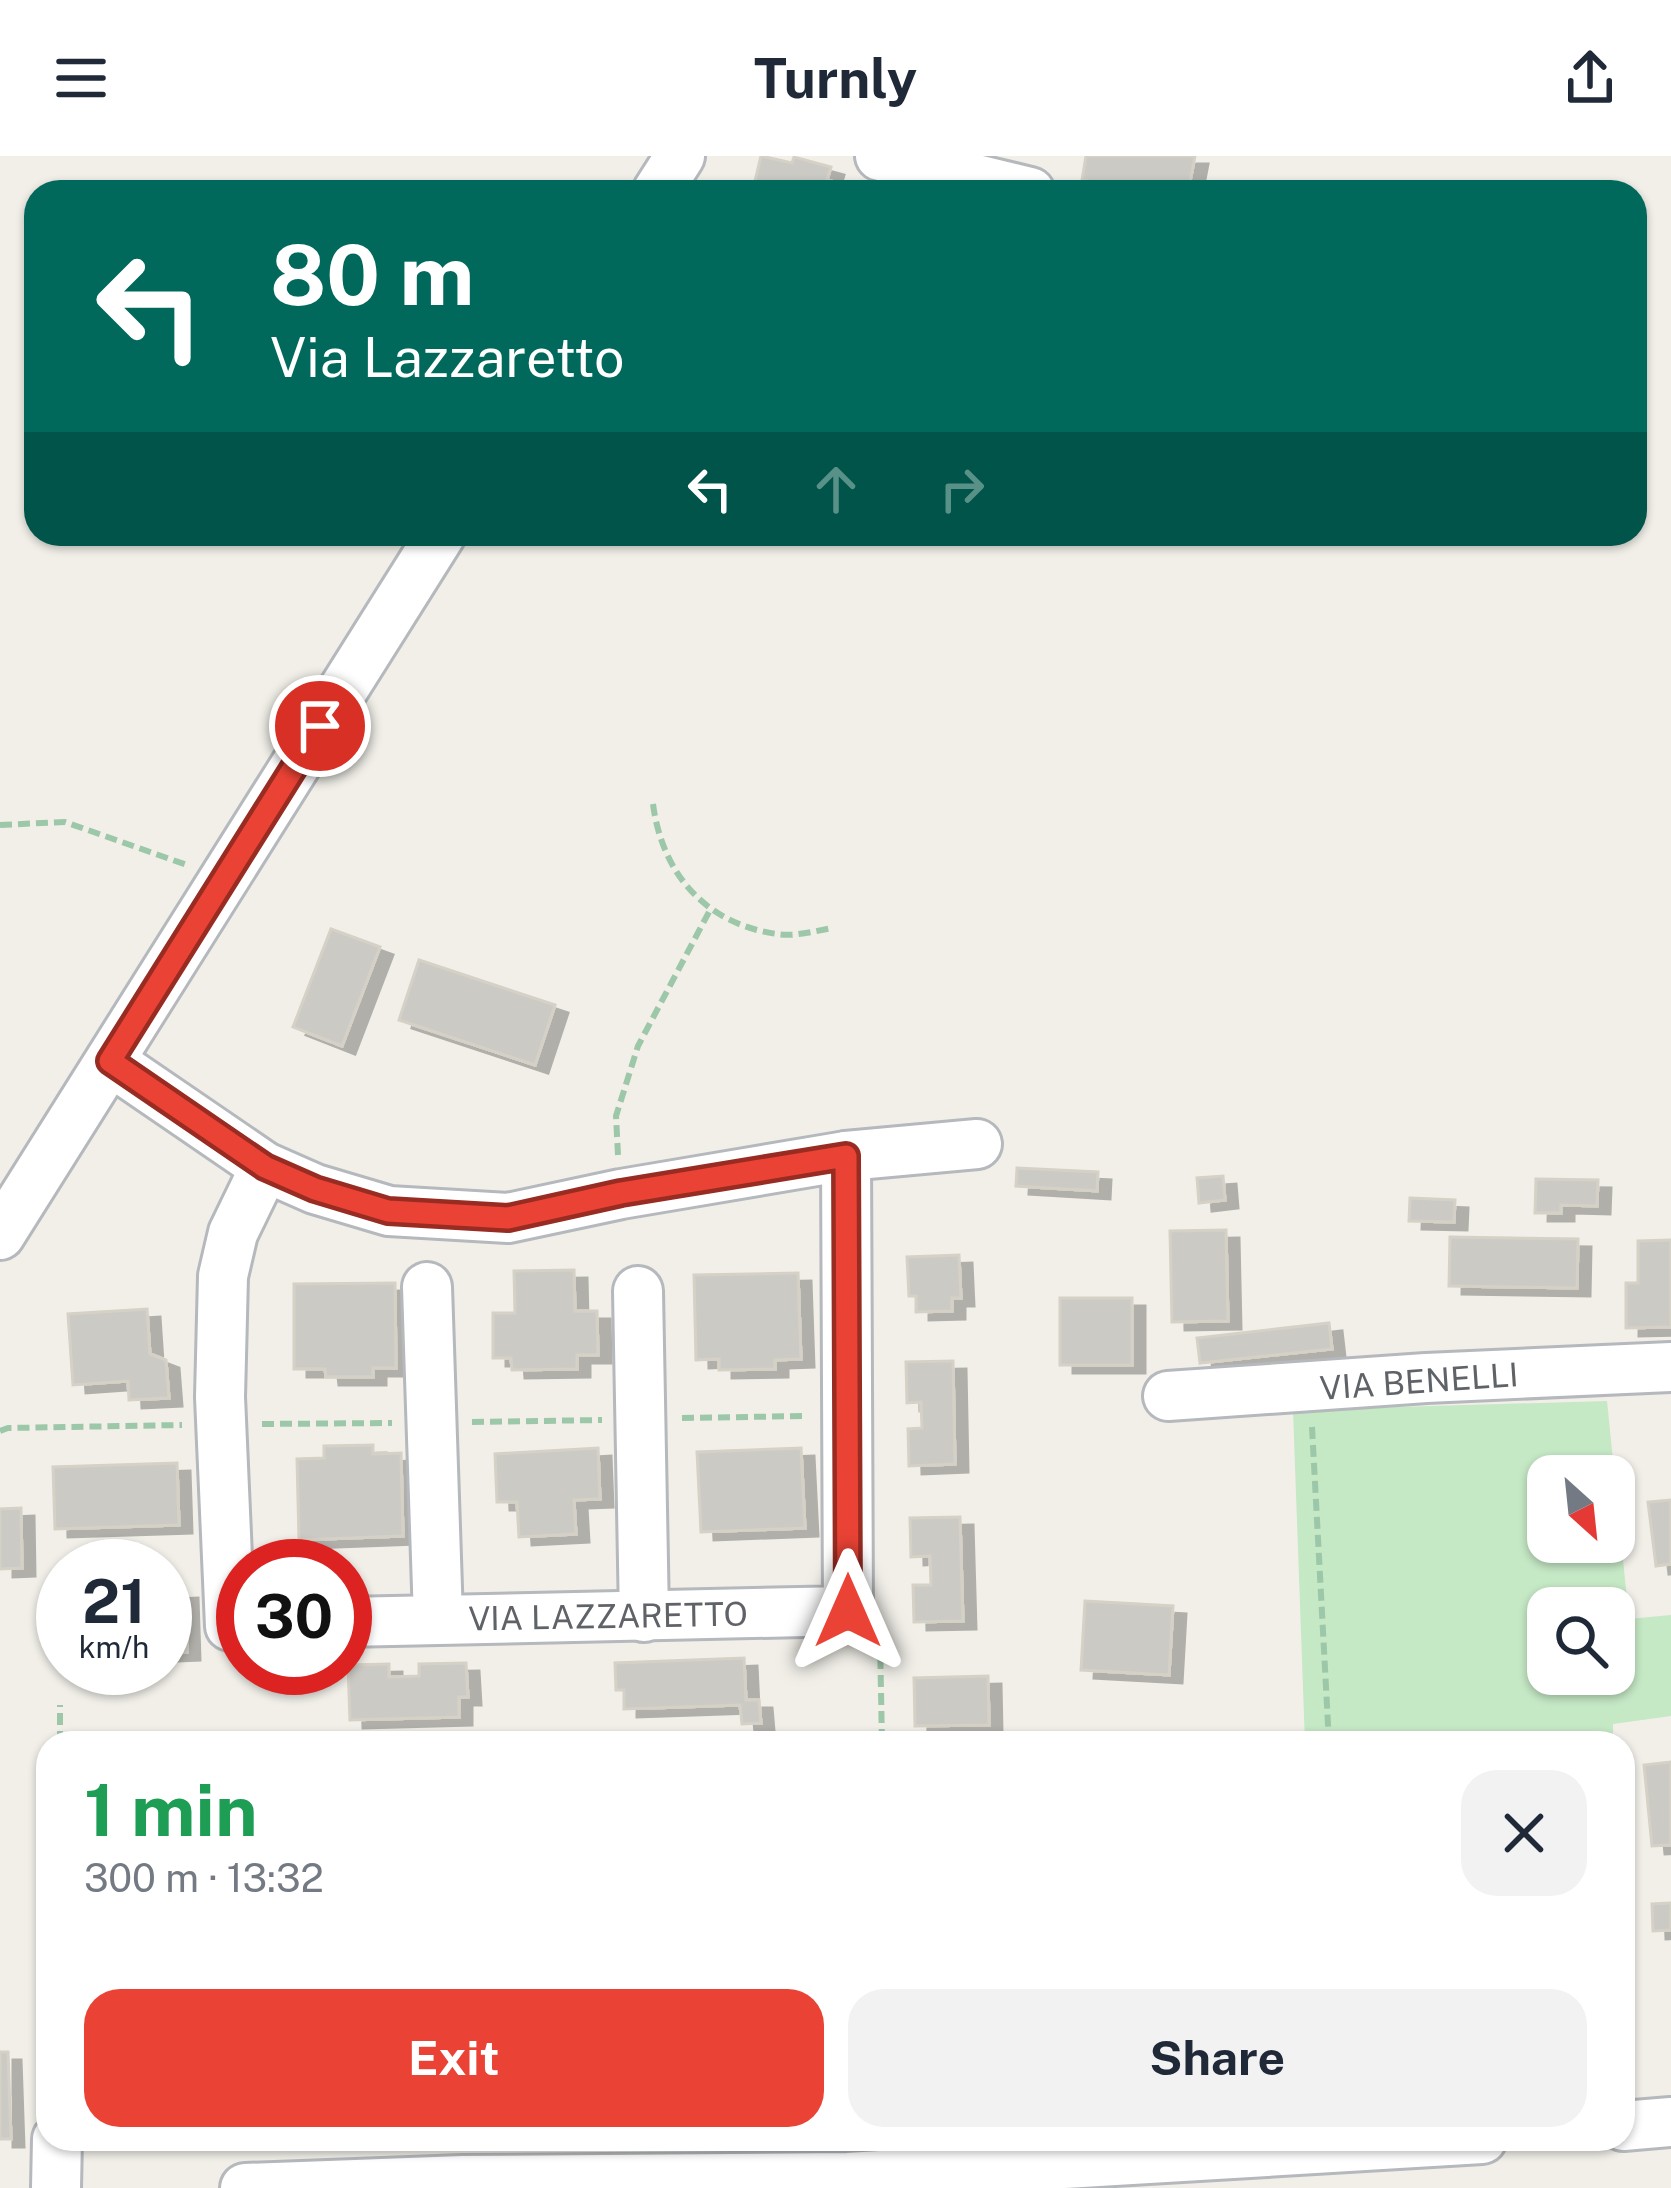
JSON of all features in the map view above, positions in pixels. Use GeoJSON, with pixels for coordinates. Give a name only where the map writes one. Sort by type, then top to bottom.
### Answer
{"type":"FeatureCollection","features":[{"type":"Feature","properties":{"kind":"street"},"geometry":{"type":"LineString","coordinates":[[880,156],[980,180]]}},
{"type":"Feature","properties":{"kind":"street"},"geometry":{"type":"LineString","coordinates":[[0,1235],[433,546]]}},
{"type":"Feature","properties":{"kind":"street"},"geometry":{"type":"LineString","coordinates":[[110,1061],[265,1167],[315,1189],[388,1211],[508,1218],[621,1193],[846,1156],[977,1144]]}},
{"type":"Feature","properties":{"kind":"street","name":"VIA LAZZARETTO"},"geometry":{"type":"LineString","coordinates":[[372,1621],[848,1611],[846,1156]]}},
{"type":"Feature","properties":{"kind":"street"},"geometry":{"type":"LineString","coordinates":[[227,1539],[223,1276],[232,1233],[265,1167]]}},
{"type":"Feature","properties":{"kind":"street"},"geometry":{"type":"LineString","coordinates":[[428,1287],[438,1618]]}},
{"type":"Feature","properties":{"kind":"street"},"geometry":{"type":"LineString","coordinates":[[638,1291],[644,1617]]}},
{"type":"Feature","properties":{"kind":"street","name":"VIA BENELLI"},"geometry":{"type":"LineString","coordinates":[[1168,1396],[1671,1367]]}},
{"type":"Feature","properties":{"kind":"street"},"geometry":{"type":"LineString","coordinates":[[1635,2125],[1671,2122]]}},
{"type":"Feature","properties":{"kind":"street"},"geometry":{"type":"LineString","coordinates":[[56,2188],[57,2151]]}},
{"type":"Feature","properties":{"kind":"street"},"geometry":{"type":"LineString","coordinates":[[245,2188],[463,2180],[848,2177],[1282,2151]]}},
{"type":"Feature","properties":{"kind":"path"},"geometry":{"type":"LineString","coordinates":[[652,804],[668,861],[681,883],[710,910],[752,929],[782,936],[832,928]]}},
{"type":"Feature","properties":{"kind":"path"},"geometry":{"type":"LineString","coordinates":[[0,825],[65,822],[224,879]]}},
{"type":"Feature","properties":{"kind":"path"},"geometry":{"type":"LineString","coordinates":[[621,1193],[616,1116],[638,1046],[710,910]]}},
{"type":"Feature","properties":{"kind":"path"},"geometry":{"type":"LineString","coordinates":[[1310,1387],[1328,1731]]}},
{"type":"Feature","properties":{"kind":"path"},"geometry":{"type":"LineString","coordinates":[[0,1431],[848,1415]]}},
{"type":"Feature","properties":{"kind":"path"},"geometry":{"type":"LineString","coordinates":[[879,1625],[882,1731]]}},
{"type":"Feature","properties":{"kind":"path"},"geometry":{"type":"LineString","coordinates":[[60,1706],[60,1731]]}},
{"type":"Feature","properties":{"kind":"green space"},"geometry":{"type":"Polygon","coordinates":[[[1607,1401],[1612,1455],[1527,1455],[1527,1563],[1623,1563],[1626,1587],[1527,1587],[1527,1695],[1635,1695],[1635,1618],[1671,1615],[1671,1716],[1613,1724],[1613,1731],[1305,1731],[1293,1410],[1607,1401]]]}},
{"type":"Feature","properties":{"kind":"green space"},"geometry":{"type":"Polygon","coordinates":[[[735,2151],[1018,2151],[1018,2152],[735,2166],[735,2151]]]}},
{"type":"Feature","properties":{"kind":"building"},"geometry":{"type":"Polygon","coordinates":[[[761,156],[792,163],[794,157],[831,167],[827,180],[755,180],[761,156]]]}},
{"type":"Feature","properties":{"kind":"building"},"geometry":{"type":"Polygon","coordinates":[[[1086,156],[1195,156],[1190,180],[1082,180],[1086,156]]]}},
{"type":"Feature","properties":{"kind":"building"},"geometry":{"type":"Polygon","coordinates":[[[331,929],[380,947],[342,1046],[293,1027],[331,929]]]}},
{"type":"Feature","properties":{"kind":"building"},"geometry":{"type":"Polygon","coordinates":[[[419,960],[555,1005],[535,1065],[399,1020],[419,960]]]}},
{"type":"Feature","properties":{"kind":"building"},"geometry":{"type":"Polygon","coordinates":[[[1017,1168],[1098,1172],[1097,1191],[1016,1186],[1017,1168]]]}},
{"type":"Feature","properties":{"kind":"building"},"geometry":{"type":"Polygon","coordinates":[[[1223,1176],[1225,1200],[1199,1203],[1197,1178],[1223,1176]]]}},
{"type":"Feature","properties":{"kind":"building"},"geometry":{"type":"Polygon","coordinates":[[[1536,1179],[1598,1180],[1597,1206],[1561,1205],[1561,1213],[1535,1213],[1536,1179]]]}},
{"type":"Feature","properties":{"kind":"building"},"geometry":{"type":"Polygon","coordinates":[[[1410,1198],[1455,1200],[1454,1222],[1409,1221],[1410,1198]]]}},
{"type":"Feature","properties":{"kind":"building"},"geometry":{"type":"Polygon","coordinates":[[[1226,1230],[1228,1321],[1172,1322],[1170,1231],[1226,1230]]]}},
{"type":"Feature","properties":{"kind":"building"},"geometry":{"type":"Polygon","coordinates":[[[1450,1237],[1578,1239],[1577,1288],[1449,1286],[1450,1237]]]}},
{"type":"Feature","properties":{"kind":"building"},"geometry":{"type":"Polygon","coordinates":[[[1671,1240],[1671,1327],[1626,1328],[1626,1283],[1638,1283],[1638,1241],[1671,1240]]]}},
{"type":"Feature","properties":{"kind":"building"},"geometry":{"type":"Polygon","coordinates":[[[959,1255],[961,1298],[952,1298],[952,1311],[916,1312],[916,1296],[909,1296],[907,1257],[959,1255]]]}},
{"type":"Feature","properties":{"kind":"building"},"geometry":{"type":"Polygon","coordinates":[[[574,1270],[575,1311],[597,1311],[598,1355],[577,1355],[577,1369],[512,1370],[511,1358],[493,1358],[493,1313],[515,1313],[514,1271],[574,1270]]]}},
{"type":"Feature","properties":{"kind":"building"},"geometry":{"type":"Polygon","coordinates":[[[798,1273],[801,1359],[775,1360],[775,1369],[719,1370],[719,1359],[696,1360],[694,1275],[798,1273]]]}},
{"type":"Feature","properties":{"kind":"building"},"geometry":{"type":"Polygon","coordinates":[[[395,1283],[396,1368],[373,1368],[373,1377],[326,1377],[325,1369],[294,1369],[294,1284],[395,1283]]]}},
{"type":"Feature","properties":{"kind":"building"},"geometry":{"type":"Polygon","coordinates":[[[1060,1298],[1132,1298],[1132,1365],[1060,1365],[1060,1298]]]}},
{"type":"Feature","properties":{"kind":"building"},"geometry":{"type":"Polygon","coordinates":[[[147,1309],[150,1354],[166,1360],[169,1398],[129,1400],[128,1381],[73,1385],[68,1314],[147,1309]]]}},
{"type":"Feature","properties":{"kind":"building"},"geometry":{"type":"Polygon","coordinates":[[[1329,1323],[1332,1349],[1200,1363],[1197,1338],[1329,1323]]]}},
{"type":"Feature","properties":{"kind":"building"},"geometry":{"type":"Polygon","coordinates":[[[953,1361],[955,1464],[909,1466],[908,1429],[922,1428],[921,1402],[907,1403],[906,1362],[953,1361]]]}},
{"type":"Feature","properties":{"kind":"building"},"geometry":{"type":"Polygon","coordinates":[[[373,1445],[373,1454],[401,1453],[403,1536],[299,1539],[297,1459],[324,1458],[324,1446],[373,1445]]]}},
{"type":"Feature","properties":{"kind":"building"},"geometry":{"type":"Polygon","coordinates":[[[598,1448],[600,1499],[574,1500],[576,1534],[519,1537],[517,1502],[497,1502],[495,1454],[598,1448]]]}},
{"type":"Feature","properties":{"kind":"building"},"geometry":{"type":"Polygon","coordinates":[[[801,1448],[805,1528],[701,1532],[697,1452],[801,1448]]]}},
{"type":"Feature","properties":{"kind":"building"},"geometry":{"type":"Polygon","coordinates":[[[177,1463],[179,1525],[55,1529],[53,1467],[177,1463]]]}},
{"type":"Feature","properties":{"kind":"building"},"geometry":{"type":"Polygon","coordinates":[[[1671,1500],[1671,1564],[1656,1566],[1648,1502],[1671,1500]]]}},
{"type":"Feature","properties":{"kind":"building"},"geometry":{"type":"Polygon","coordinates":[[[21,1508],[22,1568],[0,1569],[0,1509],[21,1508]]]}},
{"type":"Feature","properties":{"kind":"building"},"geometry":{"type":"Polygon","coordinates":[[[960,1517],[963,1621],[914,1622],[913,1585],[931,1585],[930,1556],[911,1557],[910,1518],[960,1517]]]}},
{"type":"Feature","properties":{"kind":"building"},"geometry":{"type":"Polygon","coordinates":[[[1085,1601],[1173,1606],[1169,1675],[1081,1670],[1085,1601]]]}},
{"type":"Feature","properties":{"kind":"building"},"geometry":{"type":"Polygon","coordinates":[[[744,1658],[746,1700],[759,1700],[761,1723],[742,1724],[740,1705],[624,1709],[624,1690],[616,1690],[615,1663],[744,1658]]]}},
{"type":"Feature","properties":{"kind":"building"},"geometry":{"type":"Polygon","coordinates":[[[466,1663],[468,1697],[459,1697],[459,1717],[350,1720],[349,1695],[372,1695],[372,1664],[389,1664],[389,1677],[419,1676],[419,1664],[466,1663]]]}},
{"type":"Feature","properties":{"kind":"building"},"geometry":{"type":"Polygon","coordinates":[[[988,1676],[989,1725],[915,1726],[914,1678],[988,1676]]]}},
{"type":"Feature","properties":{"kind":"building"},"geometry":{"type":"Polygon","coordinates":[[[1671,1762],[1671,1845],[1652,1846],[1644,1765],[1671,1762]]]}},
{"type":"Feature","properties":{"kind":"building"},"geometry":{"type":"Polygon","coordinates":[[[1671,1903],[1671,1930],[1653,1931],[1652,1904],[1671,1903]]]}},
{"type":"Feature","properties":{"kind":"building"},"geometry":{"type":"Polygon","coordinates":[[[0,2052],[8,2052],[11,2139],[0,2139],[0,2052]]]}},
{"type":"Feature","properties":{"kind":"route"},"geometry":{"type":"LineString","coordinates":[[320,726],[110,1061],[265,1167],[315,1189],[388,1211],[508,1218],[621,1193],[846,1156],[848,1611]]}}]}
